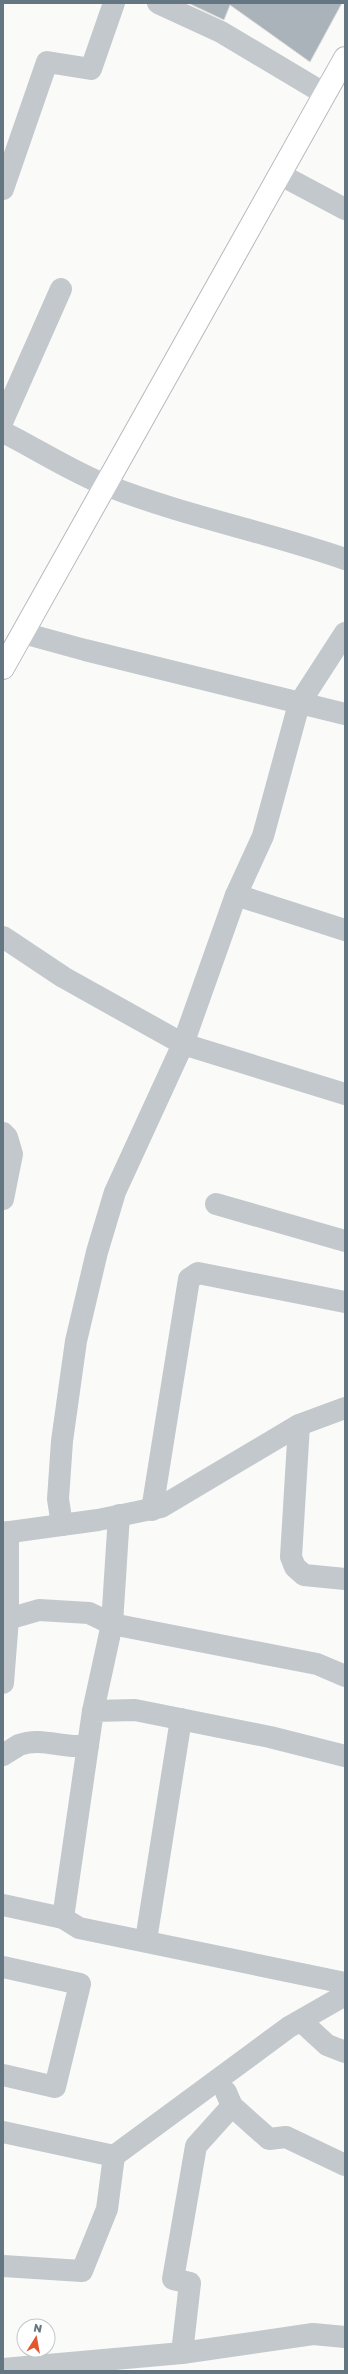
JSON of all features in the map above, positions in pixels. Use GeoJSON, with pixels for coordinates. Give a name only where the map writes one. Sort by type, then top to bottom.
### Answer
{"type":"FeatureCollection","features":[{"type":"Feature","properties":{"kind":"main road"},"geometry":{"type":"LineString","coordinates":[[5,662],[107,485],[345,58]]}},
{"type":"Feature","properties":{"kind":"street"},"geometry":{"type":"LineString","coordinates":[[3,189],[47,62],[91,69],[114,3]]}},
{"type":"Feature","properties":{"kind":"street"},"geometry":{"type":"LineString","coordinates":[[158,3],[221,32],[324,94]]}},
{"type":"Feature","properties":{"kind":"street"},"geometry":{"type":"LineString","coordinates":[[281,175],[345,209]]}},
{"type":"Feature","properties":{"kind":"street"},"geometry":{"type":"LineString","coordinates":[[3,420],[61,289]]}},
{"type":"Feature","properties":{"kind":"street"},"geometry":{"type":"LineString","coordinates":[[3,432],[107,485],[188,513],[302,544],[345,559]]}},
{"type":"Feature","properties":{"kind":"street"},"geometry":{"type":"LineString","coordinates":[[23,632],[299,704],[345,714]]}},
{"type":"Feature","properties":{"kind":"street"},"geometry":{"type":"LineString","coordinates":[[62,1525],[58,1499],[62,1441],[76,1341],[98,1252],[115,1192],[183,1044],[236,895],[263,836],[299,704],[345,633]]}},
{"type":"Feature","properties":{"kind":"street"},"geometry":{"type":"LineString","coordinates":[[236,895],[345,930]]}},
{"type":"Feature","properties":{"kind":"street"},"geometry":{"type":"LineString","coordinates":[[3,937],[63,978],[183,1044],[345,1094]]}},
{"type":"Feature","properties":{"kind":"street"},"geometry":{"type":"LineString","coordinates":[[3,1133],[8,1137],[12,1154],[3,1199]]}},
{"type":"Feature","properties":{"kind":"street"},"geometry":{"type":"LineString","coordinates":[[216,1204],[345,1241]]}},
{"type":"Feature","properties":{"kind":"street"},"geometry":{"type":"LineString","coordinates":[[152,1510],[189,1279],[198,1273],[345,1302]]}},
{"type":"Feature","properties":{"kind":"street"},"geometry":{"type":"LineString","coordinates":[[3,1683],[8,1619],[6,1532],[62,1525],[152,1510],[161,1507],[299,1425],[345,1408]]}},
{"type":"Feature","properties":{"kind":"street"},"geometry":{"type":"LineString","coordinates":[[299,1425],[291,1557],[295,1567],[304,1575],[345,1579]]}},
{"type":"Feature","properties":{"kind":"street"},"geometry":{"type":"LineString","coordinates":[[63,1918],[93,1711],[112,1624],[119,1515]]}},
{"type":"Feature","properties":{"kind":"street"},"geometry":{"type":"LineString","coordinates":[[8,1619],[39,1610],[89,1613],[112,1624],[317,1664],[345,1676]]}},
{"type":"Feature","properties":{"kind":"street"},"geometry":{"type":"LineString","coordinates":[[93,1711],[135,1710],[270,1737],[345,1756]]}},
{"type":"Feature","properties":{"kind":"street"},"geometry":{"type":"LineString","coordinates":[[146,1940],[181,1719]]}},
{"type":"Feature","properties":{"kind":"street"},"geometry":{"type":"LineString","coordinates":[[3,1755],[20,1745],[40,1742],[77,1748],[88,1745]]}},
{"type":"Feature","properties":{"kind":"street"},"geometry":{"type":"LineString","coordinates":[[3,1905],[63,1918],[79,1928],[146,1940],[345,1983]]}},
{"type":"Feature","properties":{"kind":"street"},"geometry":{"type":"LineString","coordinates":[[3,1967],[80,1984],[54,2087],[3,2075]]}},
{"type":"Feature","properties":{"kind":"street"},"geometry":{"type":"LineString","coordinates":[[3,2266],[82,2271],[107,2209],[114,2156],[218,2078],[301,2021],[345,1995]]}},
{"type":"Feature","properties":{"kind":"street"},"geometry":{"type":"LineString","coordinates":[[301,2021],[327,2045],[345,2052]]}},
{"type":"Feature","properties":{"kind":"street"},"geometry":{"type":"LineString","coordinates":[[218,2078],[232,2106],[269,2139],[286,2137],[345,2165]]}},
{"type":"Feature","properties":{"kind":"street"},"geometry":{"type":"LineString","coordinates":[[182,2353],[190,2283],[173,2279],[196,2146],[232,2106]]}},
{"type":"Feature","properties":{"kind":"street"},"geometry":{"type":"LineString","coordinates":[[3,2132],[114,2156]]}},
{"type":"Feature","properties":{"kind":"street"},"geometry":{"type":"LineString","coordinates":[[3,2370],[182,2353],[313,2334],[345,2337]]}},
{"type":"Feature","properties":{"kind":"building"},"geometry":{"type":"Polygon","coordinates":[[[188,3],[342,3],[310,62],[230,5],[224,20],[188,3]]]}}]}
